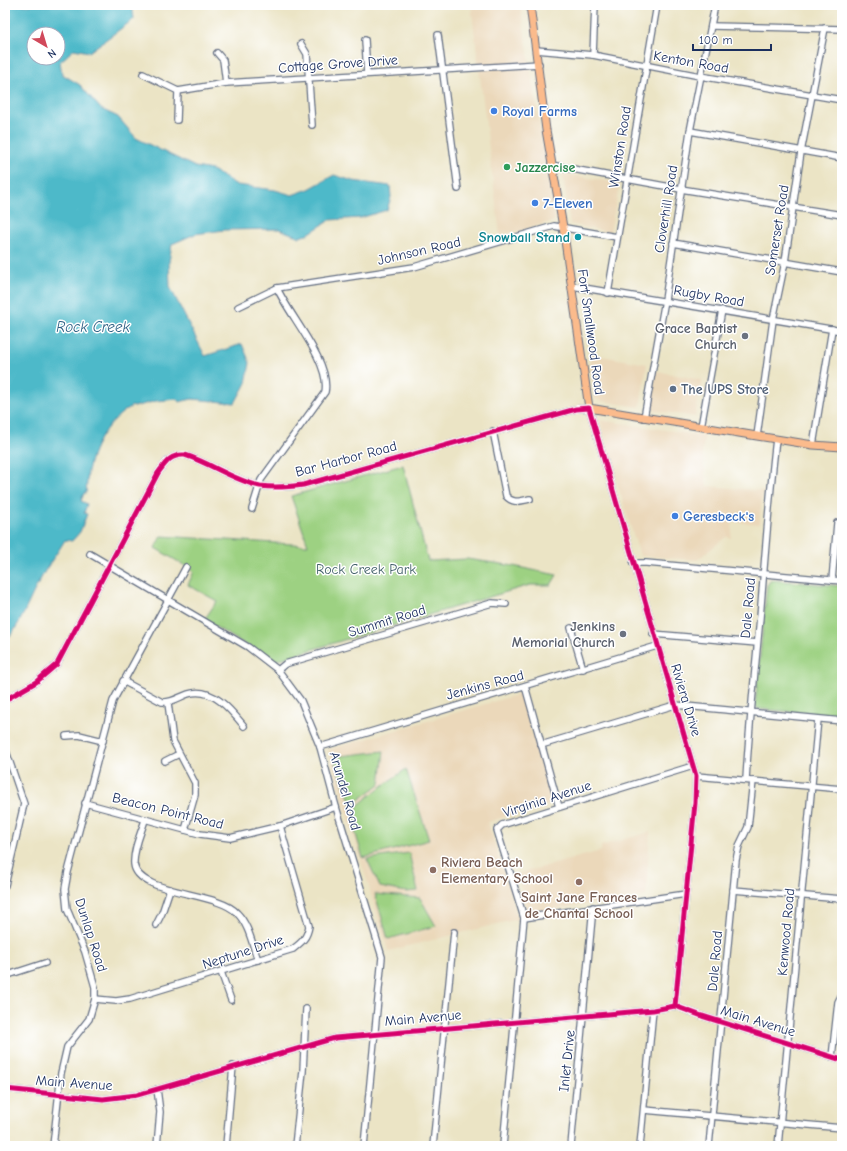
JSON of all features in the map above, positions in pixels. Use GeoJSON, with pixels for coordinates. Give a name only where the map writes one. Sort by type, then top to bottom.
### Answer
{"type":"FeatureCollection","features":[{"type":"Feature","properties":{"kind":"main road","name":"Fort Smallwood Road"},"geometry":{"type":"LineString","coordinates":[[530,5],[552,165],[572,286],[589,408],[813,445],[842,447]]}},
{"type":"Feature","properties":{"kind":"street"},"geometry":{"type":"LineString","coordinates":[[593,55],[595,5]]}},
{"type":"Feature","properties":{"kind":"street","name":"Winston Road"},"geometry":{"type":"LineString","coordinates":[[608,293],[657,5]]}},
{"type":"Feature","properties":{"kind":"street","name":"Cloverhill Road"},"geometry":{"type":"LineString","coordinates":[[644,418],[665,300],[690,132],[714,5]]}},
{"type":"Feature","properties":{"kind":"street"},"geometry":{"type":"LineString","coordinates":[[711,26],[842,29]]}},
{"type":"Feature","properties":{"kind":"street","name":"Somerset Road"},"geometry":{"type":"LineString","coordinates":[[757,436],[772,320],[785,262],[801,152],[825,28]]}},
{"type":"Feature","properties":{"kind":"street"},"geometry":{"type":"LineString","coordinates":[[438,35],[458,189]]}},
{"type":"Feature","properties":{"kind":"street"},"geometry":{"type":"LineString","coordinates":[[365,40],[367,74]]}},
{"type":"Feature","properties":{"kind":"street"},"geometry":{"type":"LineString","coordinates":[[300,44],[307,54],[312,125]]}},
{"type":"Feature","properties":{"kind":"street","name":"Kenton Road"},"geometry":{"type":"LineString","coordinates":[[536,50],[593,55],[700,76],[842,100]]}},
{"type":"Feature","properties":{"kind":"street"},"geometry":{"type":"LineString","coordinates":[[217,53],[223,60],[226,83]]}},
{"type":"Feature","properties":{"kind":"street","name":"Cottage Grove Drive"},"geometry":{"type":"LineString","coordinates":[[178,91],[226,83],[539,64]]}},
{"type":"Feature","properties":{"kind":"street"},"geometry":{"type":"LineString","coordinates":[[143,74],[178,91],[177,120]]}},
{"type":"Feature","properties":{"kind":"street"},"geometry":{"type":"LineString","coordinates":[[690,132],[842,158]]}},
{"type":"Feature","properties":{"kind":"street"},"geometry":{"type":"LineString","coordinates":[[552,165],[681,189],[842,215]]}},
{"type":"Feature","properties":{"kind":"street","name":"Johnson Road"},"geometry":{"type":"LineString","coordinates":[[238,307],[277,288],[414,267],[554,226],[617,237]]}},
{"type":"Feature","properties":{"kind":"street"},"geometry":{"type":"LineString","coordinates":[[673,243],[842,272]]}},
{"type":"Feature","properties":{"kind":"street","name":"Rugby Road"},"geometry":{"type":"LineString","coordinates":[[572,286],[608,293],[665,300],[772,320],[842,331]]}},
{"type":"Feature","properties":{"kind":"street"},"geometry":{"type":"LineString","coordinates":[[252,509],[261,480],[325,392],[327,384],[322,366],[284,303],[277,288]]}},
{"type":"Feature","properties":{"kind":"street"},"geometry":{"type":"LineString","coordinates":[[701,427],[722,310]]}},
{"type":"Feature","properties":{"kind":"street"},"geometry":{"type":"LineString","coordinates":[[813,445],[832,329]]}},
{"type":"Feature","properties":{"kind":"street","name":"Bar Harbor Road"},"geometry":{"type":"LineString","coordinates":[[5,700],[36,682],[57,664],[158,473],[170,458],[178,454],[185,455],[241,480],[259,486],[282,488],[303,485],[493,431],[576,409],[589,408]]}},
{"type":"Feature","properties":{"kind":"street","name":"Riviera Drive"},"geometry":{"type":"LineString","coordinates":[[589,408],[653,634],[696,776],[695,803],[675,1006]]}},
{"type":"Feature","properties":{"kind":"street"},"geometry":{"type":"LineString","coordinates":[[493,431],[506,496],[510,500],[516,502],[530,499]]}},
{"type":"Feature","properties":{"kind":"street","name":"Dale Road"},"geometry":{"type":"LineString","coordinates":[[746,780],[750,712],[758,643],[767,514],[776,439]]}},
{"type":"Feature","properties":{"kind":"street"},"geometry":{"type":"LineString","coordinates":[[832,580],[837,524]]}},
{"type":"Feature","properties":{"kind":"street","name":"Arundel Road"},"geometry":{"type":"LineString","coordinates":[[90,554],[248,647],[278,670],[301,701],[320,747],[336,807],[382,957],[364,1146]]}},
{"type":"Feature","properties":{"kind":"street"},"geometry":{"type":"LineString","coordinates":[[633,564],[646,563],[763,575],[842,581]]}},
{"type":"Feature","properties":{"kind":"street","name":"Dunlap Road"},"geometry":{"type":"LineString","coordinates":[[54,1146],[58,1095],[67,1047],[89,1019],[95,999],[95,987],[85,954],[67,909],[65,898],[68,872],[113,701],[186,567]]}},
{"type":"Feature","properties":{"kind":"street","name":"Summit Road"},"geometry":{"type":"LineString","coordinates":[[278,670],[285,664],[492,602],[506,604]]}},
{"type":"Feature","properties":{"kind":"street"},"geometry":{"type":"LineString","coordinates":[[571,628],[583,669]]}},
{"type":"Feature","properties":{"kind":"street"},"geometry":{"type":"LineString","coordinates":[[653,634],[758,643]]}},
{"type":"Feature","properties":{"kind":"street","name":"Jenkins Road"},"geometry":{"type":"LineString","coordinates":[[320,747],[657,646]]}},
{"type":"Feature","properties":{"kind":"street"},"geometry":{"type":"LineString","coordinates":[[123,681],[149,697],[168,703],[188,694],[203,692],[227,707],[244,726]]}},
{"type":"Feature","properties":{"kind":"street"},"geometry":{"type":"LineString","coordinates":[[525,686],[559,807]]}},
{"type":"Feature","properties":{"kind":"street"},"geometry":{"type":"LineString","coordinates":[[168,703],[173,741],[195,783],[195,795],[185,830]]}},
{"type":"Feature","properties":{"kind":"street"},"geometry":{"type":"LineString","coordinates":[[541,745],[675,705],[842,721]]}},
{"type":"Feature","properties":{"kind":"street","name":"Kenwood Road"},"geometry":{"type":"LineString","coordinates":[[778,1146],[818,719]]}},
{"type":"Feature","properties":{"kind":"street"},"geometry":{"type":"LineString","coordinates":[[66,736],[78,735],[103,741]]}},
{"type":"Feature","properties":{"kind":"street"},"geometry":{"type":"LineString","coordinates":[[5,748],[24,804],[5,885]]}},
{"type":"Feature","properties":{"kind":"street"},"geometry":{"type":"LineString","coordinates":[[165,761],[179,754]]}},
{"type":"Feature","properties":{"kind":"street","name":"Virginia Avenue"},"geometry":{"type":"LineString","coordinates":[[524,918],[497,830],[502,825],[693,766]]}},
{"type":"Feature","properties":{"kind":"street"},"geometry":{"type":"LineString","coordinates":[[696,776],[842,789]]}},
{"type":"Feature","properties":{"kind":"street","name":"Dale Road"},"geometry":{"type":"LineString","coordinates":[[709,1146],[733,890],[739,846],[748,827],[753,781]]}},
{"type":"Feature","properties":{"kind":"street","name":"Beacon Point Road"},"geometry":{"type":"LineString","coordinates":[[86,803],[185,830],[230,838],[280,826],[336,807]]}},
{"type":"Feature","properties":{"kind":"street"},"geometry":{"type":"LineString","coordinates":[[145,820],[135,854],[136,870],[145,880],[170,889],[211,899],[231,907],[244,920],[258,960]]}},
{"type":"Feature","properties":{"kind":"street","name":"Neptune Drive"},"geometry":{"type":"LineString","coordinates":[[95,999],[116,1001],[130,999],[292,949],[306,938],[308,932],[307,918],[280,826]]}},
{"type":"Feature","properties":{"kind":"street"},"geometry":{"type":"LineString","coordinates":[[156,925],[162,913],[170,889]]}},
{"type":"Feature","properties":{"kind":"street"},"geometry":{"type":"LineString","coordinates":[[733,890],[842,899]]}},
{"type":"Feature","properties":{"kind":"street"},"geometry":{"type":"LineString","coordinates":[[503,1146],[524,918],[686,894]]}},
{"type":"Feature","properties":{"kind":"street","name":"Inlet Drive"},"geometry":{"type":"LineString","coordinates":[[571,1146],[594,907]]}},
{"type":"Feature","properties":{"kind":"street"},"geometry":{"type":"LineString","coordinates":[[433,1146],[454,932]]}},
{"type":"Feature","properties":{"kind":"street"},"geometry":{"type":"LineString","coordinates":[[5,976],[45,963]]}},
{"type":"Feature","properties":{"kind":"street"},"geometry":{"type":"LineString","coordinates":[[221,972],[231,1000]]}},
{"type":"Feature","properties":{"kind":"street"},"geometry":{"type":"LineString","coordinates":[[832,1057],[838,1002],[842,994]]}},
{"type":"Feature","properties":{"kind":"street","name":"Main Avenue"},"geometry":{"type":"LineString","coordinates":[[5,1090],[116,1099],[137,1096],[304,1045],[335,1038],[653,1010],[675,1006],[842,1060]]}},
{"type":"Feature","properties":{"kind":"street"},"geometry":{"type":"LineString","coordinates":[[295,1146],[306,1009]]}},
{"type":"Feature","properties":{"kind":"street"},"geometry":{"type":"LineString","coordinates":[[640,1146],[653,1010]]}},
{"type":"Feature","properties":{"kind":"street"},"geometry":{"type":"LineString","coordinates":[[226,1146],[233,1066]]}},
{"type":"Feature","properties":{"kind":"street"},"geometry":{"type":"LineString","coordinates":[[157,1089],[160,1112],[157,1146]]}},
{"type":"Feature","properties":{"kind":"street"},"geometry":{"type":"LineString","coordinates":[[644,1110],[842,1128]]}},
{"type":"Feature","properties":{"kind":"shaded area"},"geometry":{"type":"Polygon","coordinates":[[[471,5],[520,5],[555,217],[554,221],[500,236],[471,5]]]}},
{"type":"Feature","properties":{"kind":"shaded area"},"geometry":{"type":"Polygon","coordinates":[[[563,174],[620,183],[610,232],[570,224],[563,174]]]}},
{"type":"Feature","properties":{"kind":"shaded area"},"geometry":{"type":"Polygon","coordinates":[[[589,354],[647,364],[640,407],[601,401],[594,398],[589,354]]]}},
{"type":"Feature","properties":{"kind":"shaded area"},"geometry":{"type":"Polygon","coordinates":[[[656,371],[702,380],[695,417],[653,410],[651,405],[656,371]]]}},
{"type":"Feature","properties":{"kind":"shaded area"},"geometry":{"type":"Polygon","coordinates":[[[600,420],[705,436],[702,454],[707,486],[763,491],[759,524],[733,522],[731,538],[726,537],[697,560],[640,556],[618,486],[600,420]]]}},
{"type":"Feature","properties":{"kind":"shaded area","name":"Riviera Beach Elementary School"},"geometry":{"type":"Polygon","coordinates":[[[520,694],[554,803],[488,822],[518,919],[388,951],[328,750],[520,694]]]}},
{"type":"Feature","properties":{"kind":"shaded area"},"geometry":{"type":"Polygon","coordinates":[[[650,832],[646,896],[532,912],[527,909],[517,874],[601,851],[601,846],[650,832]]]}},
{"type":"Feature","properties":{"kind":"green space","name":"Rock Creek Park"},"geometry":{"type":"Polygon","coordinates":[[[403,465],[428,561],[467,559],[508,565],[557,575],[551,585],[530,585],[273,661],[204,620],[217,601],[188,585],[194,571],[155,548],[161,536],[308,545],[291,496],[403,465]]]}},
{"type":"Feature","properties":{"kind":"green space"},"geometry":{"type":"Polygon","coordinates":[[[771,580],[842,586],[842,716],[758,709],[755,705],[767,585],[771,580]]]}},
{"type":"Feature","properties":{"kind":"green space"},"geometry":{"type":"Polygon","coordinates":[[[384,751],[380,784],[352,805],[335,763],[340,756],[384,751]]]}},
{"type":"Feature","properties":{"kind":"green space"},"geometry":{"type":"Polygon","coordinates":[[[406,769],[429,840],[363,858],[354,828],[357,806],[406,769]]]}},
{"type":"Feature","properties":{"kind":"green space"},"geometry":{"type":"Polygon","coordinates":[[[409,853],[418,891],[406,892],[380,887],[367,859],[409,853]]]}},
{"type":"Feature","properties":{"kind":"green space"},"geometry":{"type":"Polygon","coordinates":[[[375,894],[420,898],[436,926],[388,939],[375,894]]]}},
{"type":"Feature","properties":{"kind":"water","name":"Rock Creek"},"geometry":{"type":"Polygon","coordinates":[[[5,5],[132,5],[134,19],[89,52],[74,49],[66,56],[66,26],[26,26],[26,66],[61,66],[62,74],[80,85],[101,109],[118,117],[136,138],[195,167],[212,170],[237,185],[275,190],[292,195],[309,189],[334,175],[353,181],[390,186],[391,197],[387,210],[360,218],[330,220],[308,234],[300,237],[279,229],[224,230],[195,234],[172,244],[169,262],[170,287],[205,356],[242,344],[250,363],[246,383],[235,403],[192,399],[179,402],[177,399],[156,401],[134,407],[132,406],[116,418],[103,433],[91,460],[88,471],[86,493],[84,493],[81,501],[87,504],[84,513],[87,514],[80,532],[72,541],[65,540],[42,576],[24,613],[11,635],[5,641],[5,5]]]}},
{"type":"Feature","properties":{"kind":"cycle path"},"geometry":{"type":"LineString","coordinates":[[5,700],[36,682],[57,664],[158,473],[166,462],[172,457],[185,455],[240,480],[260,486],[297,486],[576,409],[589,408],[696,776],[695,803],[675,1006]]}},
{"type":"Feature","properties":{"kind":"cycle path"},"geometry":{"type":"LineString","coordinates":[[5,1089],[103,1099],[137,1095],[335,1038],[653,1010],[675,1006],[702,1016],[842,1060]]}},
{"type":"Feature","properties":{"kind":"place","name":"Royal Farms"},"geometry":{"type":"Point","coordinates":[494,111]}},
{"type":"Feature","properties":{"kind":"place","name":"Jazzercise"},"geometry":{"type":"Point","coordinates":[507,167]}},
{"type":"Feature","properties":{"kind":"place","name":"7-Eleven"},"geometry":{"type":"Point","coordinates":[535,203]}},
{"type":"Feature","properties":{"kind":"place","name":"Snowball Stand"},"geometry":{"type":"Point","coordinates":[578,237]}},
{"type":"Feature","properties":{"kind":"place","name":"Grace Baptist Church"},"geometry":{"type":"Point","coordinates":[745,336]}},
{"type":"Feature","properties":{"kind":"place","name":"The UPS Store"},"geometry":{"type":"Point","coordinates":[673,389]}},
{"type":"Feature","properties":{"kind":"place","name":"Geresbeck's"},"geometry":{"type":"Point","coordinates":[675,516]}},
{"type":"Feature","properties":{"kind":"place","name":"Jenkins Memorial Church"},"geometry":{"type":"Point","coordinates":[623,634]}},
{"type":"Feature","properties":{"kind":"place","name":"Riviera Beach Elementary School"},"geometry":{"type":"Point","coordinates":[433,870]}},
{"type":"Feature","properties":{"kind":"place","name":"Saint Jane Frances de Chantal School"},"geometry":{"type":"Point","coordinates":[579,882]}}]}
